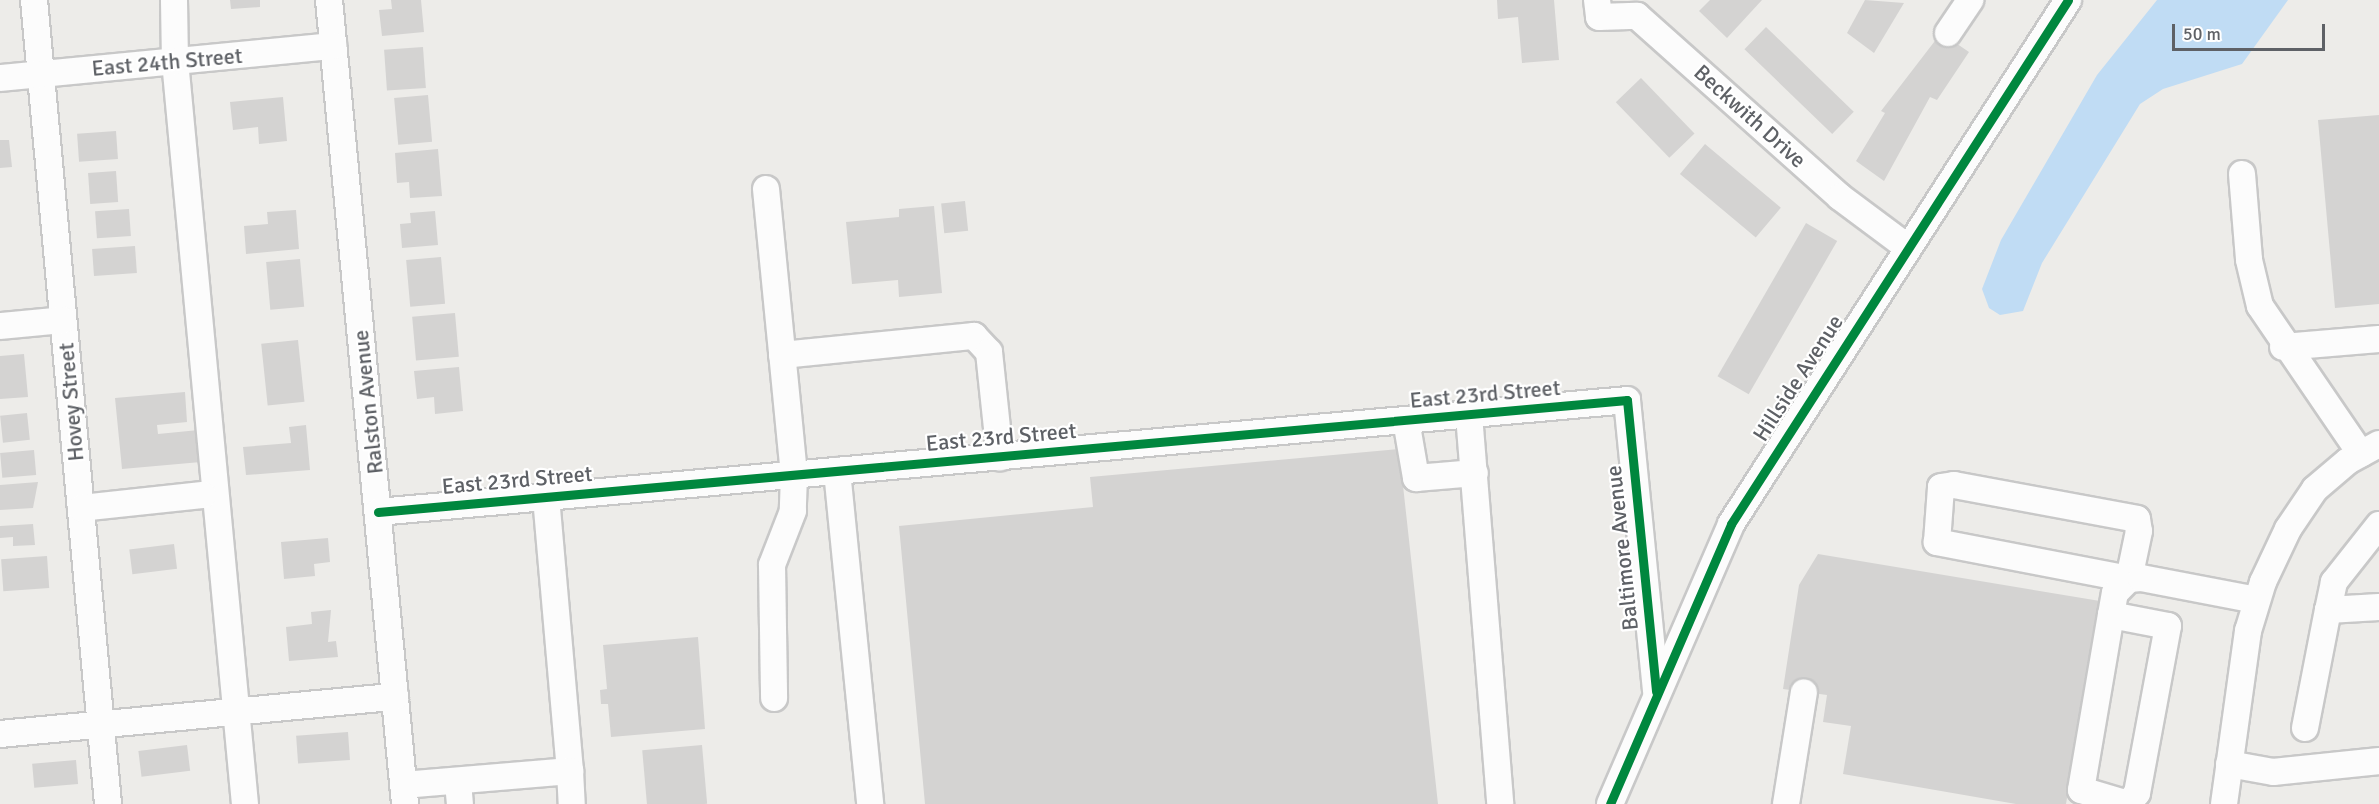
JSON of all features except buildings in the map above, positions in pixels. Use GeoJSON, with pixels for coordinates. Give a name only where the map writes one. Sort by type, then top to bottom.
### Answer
{"type":"FeatureCollection","features":[{"type":"Feature","properties":{"kind":"street","name":"Hovey Street"},"geometry":{"type":"LineString","coordinates":[[34,0],[108,804]]}},
{"type":"Feature","properties":{"kind":"street"},"geometry":{"type":"LineString","coordinates":[[174,0],[175,62],[245,804]]}},
{"type":"Feature","properties":{"kind":"street","name":"Ralston Avenue"},"geometry":{"type":"LineString","coordinates":[[329,0],[404,794]]}},
{"type":"Feature","properties":{"kind":"street","name":"Beckwith Drive"},"geometry":{"type":"LineString","coordinates":[[1598,0],[1599,17],[1637,15],[1840,197],[1907,247]]}},
{"type":"Feature","properties":{"kind":"street"},"geometry":{"type":"LineString","coordinates":[[1948,33],[1970,0]]}},
{"type":"Feature","properties":{"kind":"street","name":"Hillside Avenue"},"geometry":{"type":"LineString","coordinates":[[1610,804],[1656,692],[1731,524],[1907,247],[2068,0]]}},
{"type":"Feature","properties":{"kind":"street","name":"East 24th Street"},"geometry":{"type":"LineString","coordinates":[[0,78],[333,46]]}},
{"type":"Feature","properties":{"kind":"street"},"geometry":{"type":"LineString","coordinates":[[2224,804],[2256,600],[2288,529],[2315,489],[2370,449],[2283,347],[2260,306],[2249,260],[2242,174]]}},
{"type":"Feature","properties":{"kind":"street"},"geometry":{"type":"LineString","coordinates":[[766,189],[794,475],[793,511],[772,565],[774,698]]}},
{"type":"Feature","properties":{"kind":"street"},"geometry":{"type":"LineString","coordinates":[[0,326],[63,320]]}},
{"type":"Feature","properties":{"kind":"street"},"geometry":{"type":"LineString","coordinates":[[782,355],[974,336],[989,352],[1000,457]]}},
{"type":"Feature","properties":{"kind":"street"},"geometry":{"type":"LineString","coordinates":[[2283,347],[2379,339]]}},
{"type":"Feature","properties":{"kind":"street","name":"East 23rd Street"},"geometry":{"type":"LineString","coordinates":[[378,512],[1627,400]]}},
{"type":"Feature","properties":{"kind":"street","name":"Baltimore Avenue"},"geometry":{"type":"LineString","coordinates":[[1627,400],[1656,692]]}},
{"type":"Feature","properties":{"kind":"street"},"geometry":{"type":"LineString","coordinates":[[1469,415],[1500,804]]}},
{"type":"Feature","properties":{"kind":"street"},"geometry":{"type":"LineString","coordinates":[[1406,420],[1416,478],[1475,473]]}},
{"type":"Feature","properties":{"kind":"street"},"geometry":{"type":"LineString","coordinates":[[837,471],[870,804]]}},
{"type":"Feature","properties":{"kind":"street"},"geometry":{"type":"LineString","coordinates":[[2111,615],[2168,626],[2137,793],[2128,804],[2081,790],[2111,615],[2115,593],[2129,579],[2139,531],[2137,519],[1954,485],[1941,488],[1937,542],[2129,579],[2256,600]]}},
{"type":"Feature","properties":{"kind":"street"},"geometry":{"type":"LineString","coordinates":[[81,508],[203,495]]}},
{"type":"Feature","properties":{"kind":"street"},"geometry":{"type":"LineString","coordinates":[[546,497],[572,804]]}},
{"type":"Feature","properties":{"kind":"street"},"geometry":{"type":"LineString","coordinates":[[2305,728],[2334,582],[2379,525]]}},
{"type":"Feature","properties":{"kind":"street"},"geometry":{"type":"LineString","coordinates":[[2328,610],[2379,607]]}},
{"type":"Feature","properties":{"kind":"street"},"geometry":{"type":"LineString","coordinates":[[1786,804],[1804,692]]}},
{"type":"Feature","properties":{"kind":"street"},"geometry":{"type":"LineString","coordinates":[[0,734],[395,697]]}},
{"type":"Feature","properties":{"kind":"street"},"geometry":{"type":"LineString","coordinates":[[2229,764],[2273,771],[2379,761]]}},
{"type":"Feature","properties":{"kind":"street"},"geometry":{"type":"LineString","coordinates":[[404,794],[459,793],[570,771]]}},
{"type":"Feature","properties":{"kind":"water"},"geometry":{"type":"Polygon","coordinates":[[[2157,0],[2288,0],[2242,64],[2163,89],[2140,104],[2042,263],[2023,311],[2000,315],[1989,308],[1982,289],[2001,240],[2097,75],[2157,0]]]}},
{"type":"Feature","properties":{"kind":"cycle path"},"geometry":{"type":"LineString","coordinates":[[1610,804],[1731,524],[2068,0]]}},
{"type":"Feature","properties":{"kind":"cycle path"},"geometry":{"type":"LineString","coordinates":[[378,512],[1627,400],[1656,692]]}}]}
